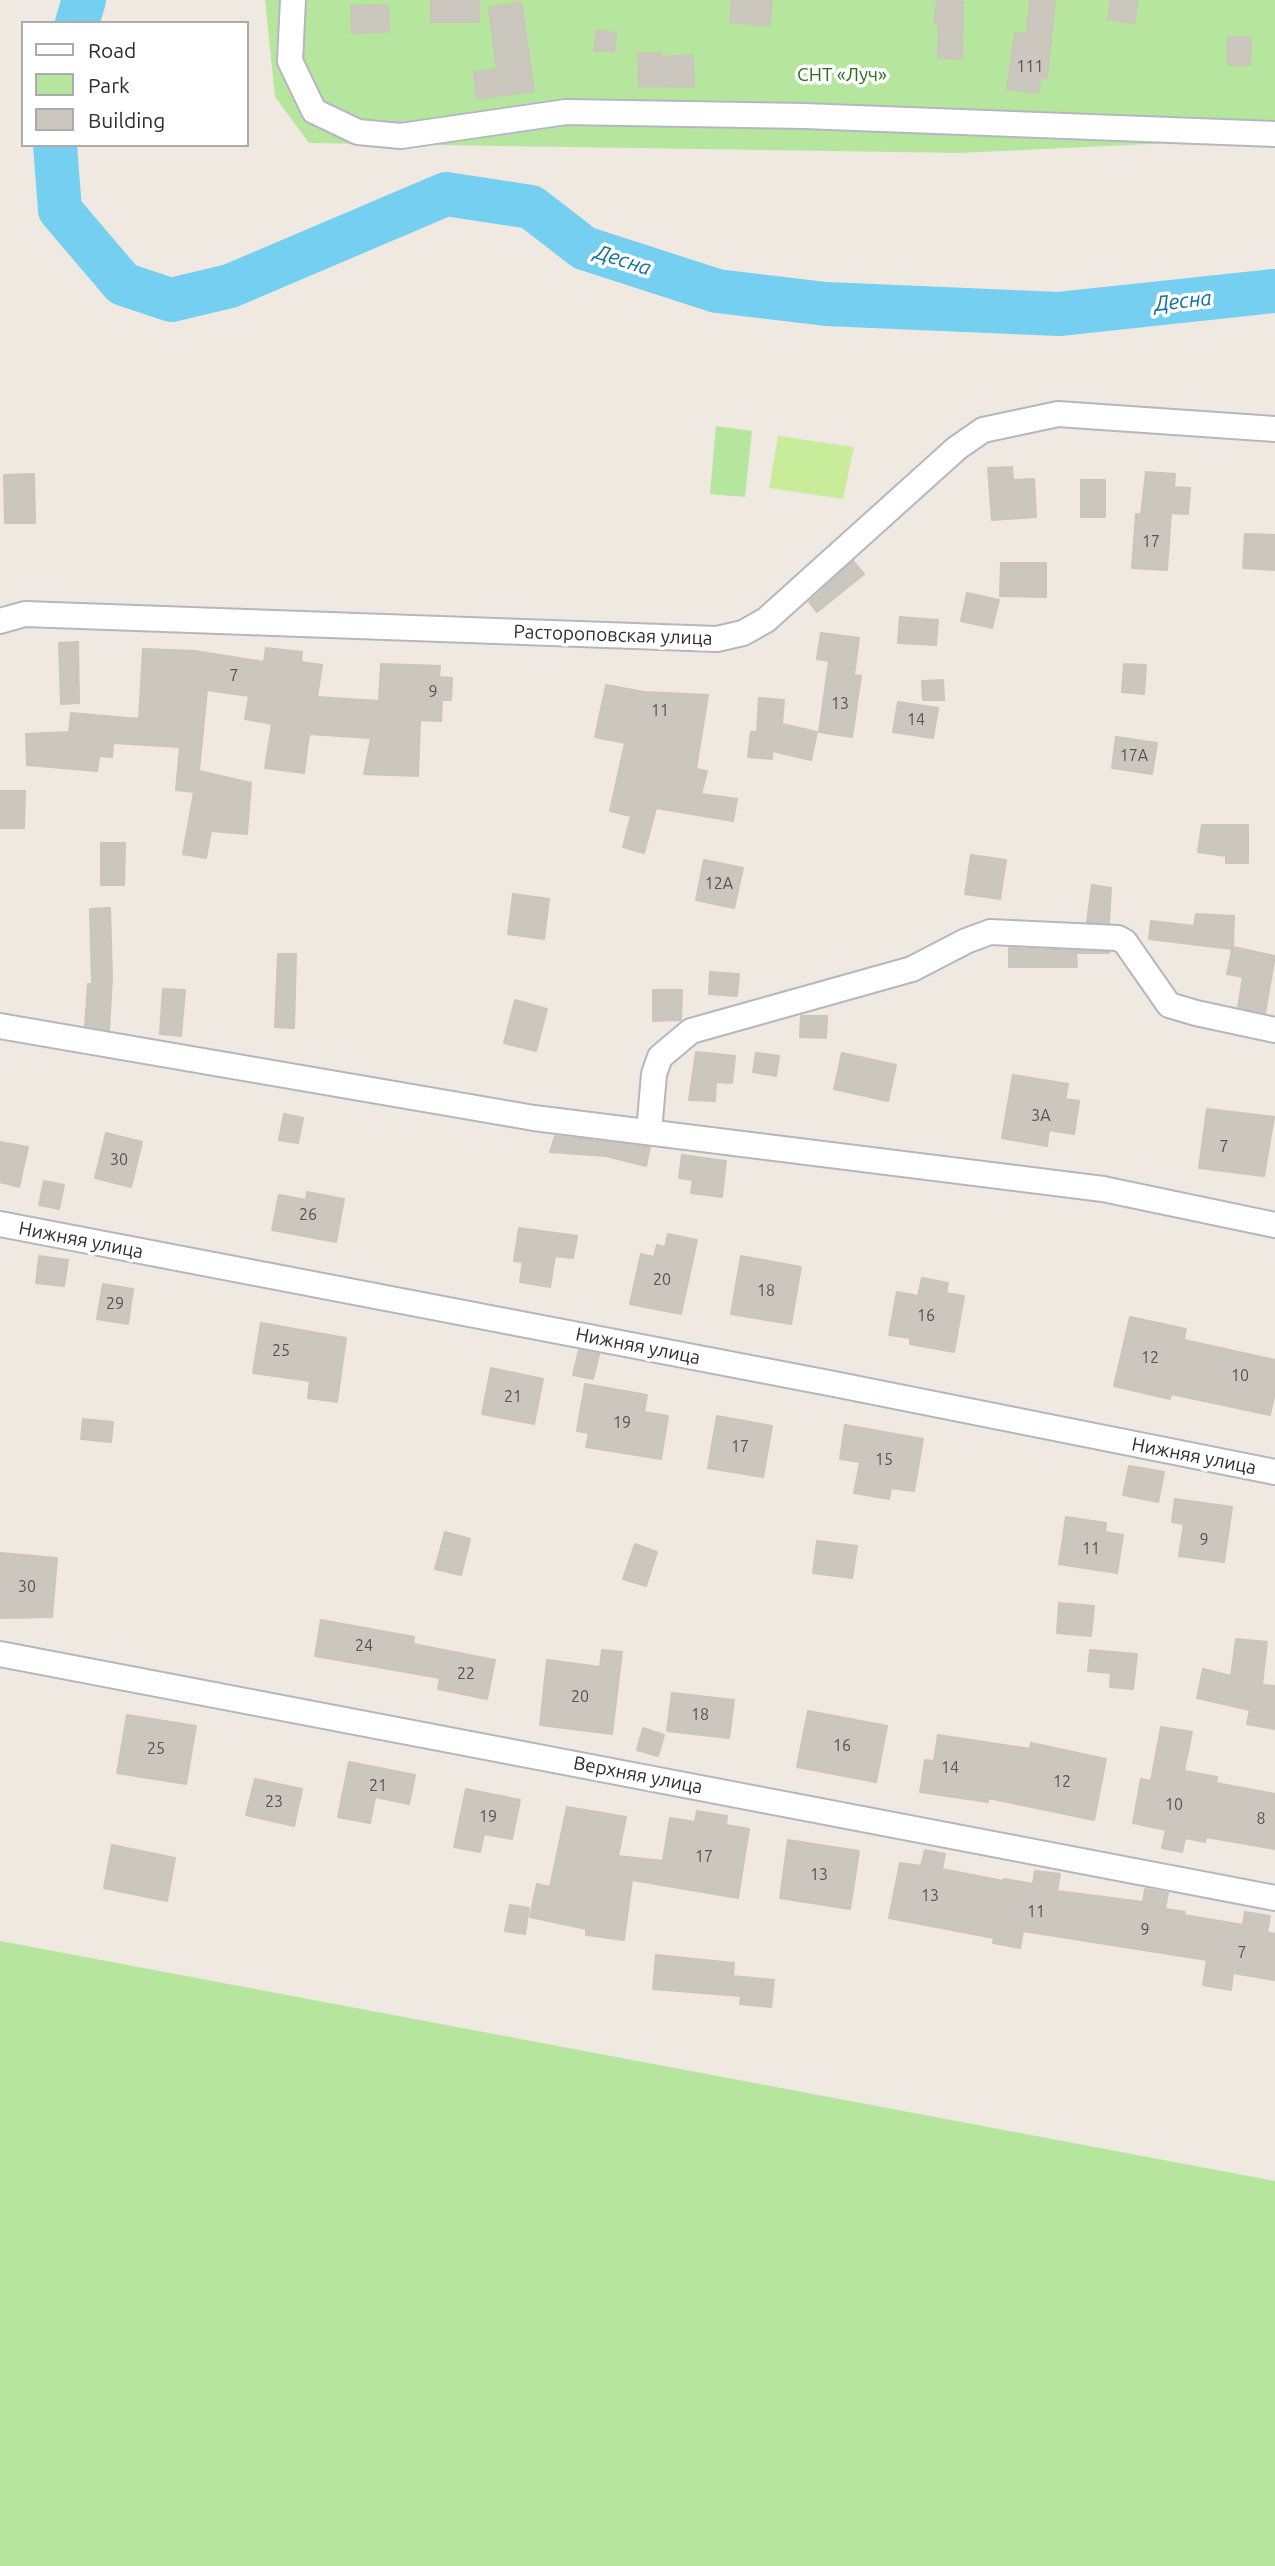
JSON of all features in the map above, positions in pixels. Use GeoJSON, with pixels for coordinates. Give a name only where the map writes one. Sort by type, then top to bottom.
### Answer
{"type":"FeatureCollection","features":[{"type":"Feature","properties":{"kind":"street"},"geometry":{"type":"LineString","coordinates":[[293,0],[290,61],[314,111],[358,132],[401,136],[566,112],[804,116],[1275,134]]}},
{"type":"Feature","properties":{"kind":"street","name":"Растороповская улица"},"geometry":{"type":"LineString","coordinates":[[0,621],[26,614],[718,639],[743,633],[766,621],[957,448],[983,430],[1058,414],[1275,429]]}},
{"type":"Feature","properties":{"kind":"street"},"geometry":{"type":"LineString","coordinates":[[649,1132],[654,1074],[660,1057],[691,1031],[912,969],[966,941],[990,932],[1118,938],[1125,942],[1169,1005],[1275,1030]]}},
{"type":"Feature","properties":{"kind":"street"},"geometry":{"type":"LineString","coordinates":[[0,1026],[534,1118],[1103,1189],[1275,1225]]}},
{"type":"Feature","properties":{"kind":"street","name":"Нижняя улица"},"geometry":{"type":"LineString","coordinates":[[0,1224],[834,1384],[1275,1472]]}},
{"type":"Feature","properties":{"kind":"street","name":"Верхняя улица"},"geometry":{"type":"LineString","coordinates":[[0,1654],[1275,1898]]}},
{"type":"Feature","properties":{"kind":"green space","name":"СНТ «Луч»"},"geometry":{"type":"Polygon","coordinates":[[[265,0],[1275,0],[1275,138],[960,153],[309,143],[275,97],[265,0]]]}},
{"type":"Feature","properties":{"kind":"green space"},"geometry":{"type":"Polygon","coordinates":[[[716,426],[752,431],[745,497],[710,494],[716,426]]]}},
{"type":"Feature","properties":{"kind":"green space"},"geometry":{"type":"Polygon","coordinates":[[[778,436],[854,447],[843,499],[769,488],[778,436]]]}},
{"type":"Feature","properties":{"kind":"green space"},"geometry":{"type":"Polygon","coordinates":[[[0,1941],[1275,2181],[1275,2566],[0,2566],[0,1941]]]}},
{"type":"Feature","properties":{"kind":"building"},"geometry":{"type":"Polygon","coordinates":[[[431,0],[479,0],[479,22],[431,22],[431,0]]]}},
{"type":"Feature","properties":{"kind":"building"},"geometry":{"type":"Polygon","coordinates":[[[732,0],[772,0],[769,26],[730,22],[732,0]]]}},
{"type":"Feature","properties":{"kind":"building"},"geometry":{"type":"Polygon","coordinates":[[[937,0],[963,2],[962,59],[938,58],[939,25],[934,24],[937,0]]]}},
{"type":"Feature","properties":{"kind":"building"},"geometry":{"type":"Polygon","coordinates":[[[1030,0],[1055,0],[1047,78],[1041,77],[1038,93],[1007,89],[1015,33],[1027,33],[1030,0]]]}},
{"type":"Feature","properties":{"kind":"building"},"geometry":{"type":"Polygon","coordinates":[[[1111,0],[1138,0],[1134,23],[1108,19],[1111,0]]]}},
{"type":"Feature","properties":{"kind":"building"},"geometry":{"type":"Polygon","coordinates":[[[521,2],[534,91],[477,99],[474,72],[497,69],[489,8],[521,2]]]}},
{"type":"Feature","properties":{"kind":"building"},"geometry":{"type":"Polygon","coordinates":[[[388,5],[389,32],[352,33],[351,6],[388,5]]]}},
{"type":"Feature","properties":{"kind":"building"},"geometry":{"type":"Polygon","coordinates":[[[597,30],[616,33],[614,52],[594,50],[597,30]]]}},
{"type":"Feature","properties":{"kind":"building"},"geometry":{"type":"Polygon","coordinates":[[[1228,37],[1251,37],[1250,65],[1228,65],[1228,37]]]}},
{"type":"Feature","properties":{"kind":"building"},"geometry":{"type":"Polygon","coordinates":[[[638,53],[661,53],[661,57],[693,55],[694,87],[639,86],[638,53]]]}},
{"type":"Feature","properties":{"kind":"building"},"geometry":{"type":"Polygon","coordinates":[[[1012,467],[1013,480],[1034,479],[1036,517],[992,520],[988,468],[1012,467]]]}},
{"type":"Feature","properties":{"kind":"building"},"geometry":{"type":"Polygon","coordinates":[[[1146,472],[1175,474],[1174,487],[1190,488],[1188,514],[1171,513],[1167,570],[1132,568],[1136,514],[1141,515],[1146,472]]]}},
{"type":"Feature","properties":{"kind":"building"},"geometry":{"type":"Polygon","coordinates":[[[34,474],[35,523],[5,523],[4,475],[34,474]]]}},
{"type":"Feature","properties":{"kind":"building"},"geometry":{"type":"Polygon","coordinates":[[[1081,480],[1105,480],[1105,517],[1081,517],[1081,480]]]}},
{"type":"Feature","properties":{"kind":"building"},"geometry":{"type":"Polygon","coordinates":[[[1245,534],[1275,535],[1275,570],[1243,568],[1245,534]]]}},
{"type":"Feature","properties":{"kind":"building"},"geometry":{"type":"Polygon","coordinates":[[[853,561],[864,574],[817,612],[809,602],[853,561]]]}},
{"type":"Feature","properties":{"kind":"building"},"geometry":{"type":"Polygon","coordinates":[[[1001,563],[1046,563],[1046,597],[1000,596],[1001,563]]]}},
{"type":"Feature","properties":{"kind":"building"},"geometry":{"type":"Polygon","coordinates":[[[967,593],[999,600],[992,628],[961,621],[967,593]]]}},
{"type":"Feature","properties":{"kind":"building"},"geometry":{"type":"Polygon","coordinates":[[[900,617],[938,620],[936,645],[898,643],[900,617]]]}},
{"type":"Feature","properties":{"kind":"building"},"geometry":{"type":"Polygon","coordinates":[[[821,633],[859,638],[854,675],[861,676],[852,737],[819,732],[829,661],[817,659],[821,633]]]}},
{"type":"Feature","properties":{"kind":"building"},"geometry":{"type":"Polygon","coordinates":[[[78,642],[79,703],[61,704],[59,643],[78,642]]]}},
{"type":"Feature","properties":{"kind":"building"},"geometry":{"type":"Polygon","coordinates":[[[266,648],[302,652],[301,662],[322,665],[317,697],[379,701],[381,664],[440,666],[439,677],[452,678],[451,700],[442,700],[441,721],[420,720],[418,776],[364,774],[371,738],[309,734],[304,773],[265,768],[272,724],[245,719],[249,696],[207,690],[199,771],[251,783],[247,834],[211,831],[206,858],[183,854],[194,792],[176,790],[180,747],[113,743],[112,757],[99,756],[97,771],[27,765],[26,734],[69,732],[71,713],[139,719],[143,649],[195,651],[264,662],[266,648]]]}},
{"type":"Feature","properties":{"kind":"building"},"geometry":{"type":"Polygon","coordinates":[[[1124,664],[1146,665],[1144,694],[1122,692],[1124,664]]]}},
{"type":"Feature","properties":{"kind":"building"},"geometry":{"type":"Polygon","coordinates":[[[943,680],[944,700],[923,700],[922,681],[943,680]]]}},
{"type":"Feature","properties":{"kind":"building"},"geometry":{"type":"Polygon","coordinates":[[[606,685],[644,692],[708,695],[696,769],[707,771],[701,794],[737,799],[733,821],[656,808],[644,853],[623,847],[631,816],[610,811],[625,743],[595,737],[606,685]]]}},
{"type":"Feature","properties":{"kind":"building"},"geometry":{"type":"Polygon","coordinates":[[[759,698],[784,700],[782,724],[817,732],[811,760],[772,751],[772,759],[748,757],[751,732],[757,732],[759,698]]]}},
{"type":"Feature","properties":{"kind":"building"},"geometry":{"type":"Polygon","coordinates":[[[898,702],[938,708],[933,738],[893,732],[898,702]]]}},
{"type":"Feature","properties":{"kind":"building"},"geometry":{"type":"Polygon","coordinates":[[[1116,737],[1157,743],[1152,774],[1112,768],[1116,737]]]}},
{"type":"Feature","properties":{"kind":"building"},"geometry":{"type":"Polygon","coordinates":[[[0,791],[25,791],[24,828],[0,828],[0,791]]]}},
{"type":"Feature","properties":{"kind":"building"},"geometry":{"type":"Polygon","coordinates":[[[1202,825],[1248,825],[1248,863],[1226,863],[1226,856],[1198,852],[1202,825]]]}},
{"type":"Feature","properties":{"kind":"building"},"geometry":{"type":"Polygon","coordinates":[[[101,843],[125,843],[124,885],[101,885],[101,843]]]}},
{"type":"Feature","properties":{"kind":"building"},"geometry":{"type":"Polygon","coordinates":[[[971,855],[1006,860],[1000,899],[965,894],[971,855]]]}},
{"type":"Feature","properties":{"kind":"building"},"geometry":{"type":"Polygon","coordinates":[[[704,860],[743,868],[734,908],[696,900],[704,860]]]}},
{"type":"Feature","properties":{"kind":"building"},"geometry":{"type":"Polygon","coordinates":[[[1092,885],[1111,888],[1109,923],[1087,922],[1092,885]]]}},
{"type":"Feature","properties":{"kind":"building"},"geometry":{"type":"Polygon","coordinates":[[[513,894],[549,899],[544,939],[508,934],[513,894]]]}},
{"type":"Feature","properties":{"kind":"building"},"geometry":{"type":"Polygon","coordinates":[[[110,908],[112,978],[109,1030],[85,1026],[88,984],[92,984],[90,909],[110,908]]]}},
{"type":"Feature","properties":{"kind":"building"},"geometry":{"type":"Polygon","coordinates":[[[1196,914],[1234,916],[1233,947],[1275,956],[1265,1013],[1238,1007],[1243,977],[1227,974],[1232,949],[1149,939],[1151,921],[1194,926],[1196,914]]]}},
{"type":"Feature","properties":{"kind":"building"},"geometry":{"type":"Polygon","coordinates":[[[1009,948],[1109,953],[1076,953],[1077,967],[1009,967],[1009,948]]]}},
{"type":"Feature","properties":{"kind":"building"},"geometry":{"type":"Polygon","coordinates":[[[278,954],[296,954],[294,1028],[275,1027],[278,954]]]}},
{"type":"Feature","properties":{"kind":"building"},"geometry":{"type":"Polygon","coordinates":[[[710,972],[739,974],[737,996],[709,994],[710,972]]]}},
{"type":"Feature","properties":{"kind":"building"},"geometry":{"type":"Polygon","coordinates":[[[163,989],[185,990],[181,1036],[160,1034],[163,989]]]}},
{"type":"Feature","properties":{"kind":"building"},"geometry":{"type":"Polygon","coordinates":[[[653,990],[682,990],[681,1020],[653,1021],[653,990]]]}},
{"type":"Feature","properties":{"kind":"building"},"geometry":{"type":"Polygon","coordinates":[[[515,1000],[547,1009],[536,1051],[504,1043],[515,1000]]]}},
{"type":"Feature","properties":{"kind":"building"},"geometry":{"type":"Polygon","coordinates":[[[801,1016],[827,1016],[826,1038],[800,1037],[801,1016]]]}},
{"type":"Feature","properties":{"kind":"building"},"geometry":{"type":"Polygon","coordinates":[[[696,1052],[735,1056],[732,1083],[716,1082],[715,1101],[689,1100],[696,1052]]]}},
{"type":"Feature","properties":{"kind":"building"},"geometry":{"type":"Polygon","coordinates":[[[756,1053],[779,1056],[776,1076],[753,1072],[756,1053]]]}},
{"type":"Feature","properties":{"kind":"building"},"geometry":{"type":"Polygon","coordinates":[[[842,1053],[896,1065],[888,1101],[834,1089],[842,1053]]]}},
{"type":"Feature","properties":{"kind":"building"},"geometry":{"type":"Polygon","coordinates":[[[1013,1075],[1068,1084],[1065,1099],[1079,1101],[1074,1134],[1049,1130],[1047,1146],[1002,1138],[1013,1075]]]}},
{"type":"Feature","properties":{"kind":"building"},"geometry":{"type":"Polygon","coordinates":[[[1207,1109],[1274,1117],[1264,1176],[1199,1168],[1207,1109]]]}},
{"type":"Feature","properties":{"kind":"building"},"geometry":{"type":"Polygon","coordinates":[[[284,1114],[303,1118],[298,1143],[279,1140],[284,1114]]]}},
{"type":"Feature","properties":{"kind":"building"},"geometry":{"type":"Polygon","coordinates":[[[106,1133],[142,1142],[131,1187],[95,1178],[106,1133]]]}},
{"type":"Feature","properties":{"kind":"building"},"geometry":{"type":"Polygon","coordinates":[[[555,1136],[650,1147],[646,1166],[606,1156],[550,1152],[555,1136]]]}},
{"type":"Feature","properties":{"kind":"building"},"geometry":{"type":"Polygon","coordinates":[[[0,1142],[28,1147],[19,1187],[0,1182],[0,1142]]]}},
{"type":"Feature","properties":{"kind":"building"},"geometry":{"type":"Polygon","coordinates":[[[682,1155],[726,1161],[722,1197],[691,1193],[693,1180],[679,1178],[682,1155]]]}},
{"type":"Feature","properties":{"kind":"building"},"geometry":{"type":"Polygon","coordinates":[[[44,1181],[64,1185],[59,1209],[39,1205],[44,1181]]]}},
{"type":"Feature","properties":{"kind":"building"},"geometry":{"type":"Polygon","coordinates":[[[307,1192],[344,1199],[336,1242],[272,1230],[279,1195],[306,1200],[307,1192]]]}},
{"type":"Feature","properties":{"kind":"building"},"geometry":{"type":"Polygon","coordinates":[[[519,1228],[577,1236],[573,1258],[555,1256],[550,1287],[520,1282],[523,1262],[514,1261],[519,1228]]]}},
{"type":"Feature","properties":{"kind":"building"},"geometry":{"type":"Polygon","coordinates":[[[668,1234],[697,1240],[681,1314],[630,1304],[641,1254],[654,1257],[657,1245],[665,1247],[668,1234]]]}},
{"type":"Feature","properties":{"kind":"building"},"geometry":{"type":"Polygon","coordinates":[[[39,1256],[68,1260],[64,1286],[36,1283],[39,1256]]]}},
{"type":"Feature","properties":{"kind":"building"},"geometry":{"type":"Polygon","coordinates":[[[741,1256],[801,1267],[791,1324],[731,1314],[741,1256]]]}},
{"type":"Feature","properties":{"kind":"building"},"geometry":{"type":"Polygon","coordinates":[[[922,1278],[948,1283],[946,1293],[964,1296],[954,1352],[910,1344],[910,1338],[889,1335],[897,1292],[918,1296],[922,1278]]]}},
{"type":"Feature","properties":{"kind":"building"},"geometry":{"type":"Polygon","coordinates":[[[103,1284],[133,1289],[128,1324],[97,1319],[103,1284]]]}},
{"type":"Feature","properties":{"kind":"building"},"geometry":{"type":"Polygon","coordinates":[[[1130,1317],[1186,1329],[1184,1340],[1275,1360],[1275,1391],[1270,1415],[1171,1394],[1170,1399],[1114,1386],[1130,1317]]]}},
{"type":"Feature","properties":{"kind":"building"},"geometry":{"type":"Polygon","coordinates":[[[261,1323],[346,1338],[337,1402],[308,1398],[310,1381],[253,1373],[261,1323]]]}},
{"type":"Feature","properties":{"kind":"building"},"geometry":{"type":"Polygon","coordinates":[[[579,1350],[599,1354],[593,1379],[573,1375],[579,1350]]]}},
{"type":"Feature","properties":{"kind":"building"},"geometry":{"type":"Polygon","coordinates":[[[491,1368],[543,1379],[534,1424],[482,1414],[491,1368]]]}},
{"type":"Feature","properties":{"kind":"building"},"geometry":{"type":"Polygon","coordinates":[[[585,1384],[647,1395],[644,1412],[668,1416],[661,1459],[586,1447],[589,1433],[577,1431],[585,1384]]]}},
{"type":"Feature","properties":{"kind":"building"},"geometry":{"type":"Polygon","coordinates":[[[717,1416],[772,1426],[763,1477],[708,1468],[717,1416]]]}},
{"type":"Feature","properties":{"kind":"building"},"geometry":{"type":"Polygon","coordinates":[[[83,1419],[113,1422],[111,1442],[81,1439],[83,1419]]]}},
{"type":"Feature","properties":{"kind":"building"},"geometry":{"type":"Polygon","coordinates":[[[845,1425],[923,1439],[914,1491],[891,1488],[889,1499],[854,1493],[860,1462],[840,1459],[845,1425]]]}},
{"type":"Feature","properties":{"kind":"building"},"geometry":{"type":"Polygon","coordinates":[[[1129,1466],[1164,1472],[1158,1502],[1123,1495],[1129,1466]]]}},
{"type":"Feature","properties":{"kind":"building"},"geometry":{"type":"Polygon","coordinates":[[[1175,1499],[1232,1507],[1224,1562],[1179,1556],[1184,1524],[1172,1522],[1175,1499]]]}},
{"type":"Feature","properties":{"kind":"building"},"geometry":{"type":"Polygon","coordinates":[[[1066,1517],[1106,1523],[1105,1532],[1123,1535],[1117,1573],[1059,1564],[1066,1517]]]}},
{"type":"Feature","properties":{"kind":"building"},"geometry":{"type":"Polygon","coordinates":[[[445,1532],[470,1539],[461,1575],[435,1569],[445,1532]]]}},
{"type":"Feature","properties":{"kind":"building"},"geometry":{"type":"Polygon","coordinates":[[[817,1541],[857,1546],[852,1578],[813,1573],[817,1541]]]}},
{"type":"Feature","properties":{"kind":"building"},"geometry":{"type":"Polygon","coordinates":[[[635,1544],[657,1552],[646,1586],[623,1579],[635,1544]]]}},
{"type":"Feature","properties":{"kind":"building"},"geometry":{"type":"Polygon","coordinates":[[[0,1553],[57,1558],[52,1617],[0,1618],[0,1553]]]}},
{"type":"Feature","properties":{"kind":"building"},"geometry":{"type":"Polygon","coordinates":[[[1059,1603],[1094,1606],[1091,1636],[1057,1633],[1059,1603]]]}},
{"type":"Feature","properties":{"kind":"building"},"geometry":{"type":"Polygon","coordinates":[[[321,1620],[414,1637],[413,1644],[495,1660],[487,1699],[438,1689],[440,1678],[315,1656],[321,1620]]]}},
{"type":"Feature","properties":{"kind":"building"},"geometry":{"type":"Polygon","coordinates":[[[1236,1639],[1267,1642],[1262,1685],[1275,1686],[1275,1729],[1247,1724],[1250,1710],[1197,1698],[1203,1669],[1231,1676],[1236,1639]]]}},
{"type":"Feature","properties":{"kind":"building"},"geometry":{"type":"Polygon","coordinates":[[[602,1650],[622,1652],[612,1734],[540,1725],[547,1660],[600,1667],[602,1650]]]}},
{"type":"Feature","properties":{"kind":"building"},"geometry":{"type":"Polygon","coordinates":[[[1090,1650],[1137,1654],[1133,1689],[1110,1687],[1111,1673],[1088,1671],[1090,1650]]]}},
{"type":"Feature","properties":{"kind":"building"},"geometry":{"type":"Polygon","coordinates":[[[672,1693],[734,1700],[729,1738],[667,1731],[672,1693]]]}},
{"type":"Feature","properties":{"kind":"building"},"geometry":{"type":"Polygon","coordinates":[[[808,1711],[887,1726],[876,1782],[797,1767],[808,1711]]]}},
{"type":"Feature","properties":{"kind":"building"},"geometry":{"type":"Polygon","coordinates":[[[127,1715],[196,1726],[186,1784],[117,1773],[127,1715]]]}},
{"type":"Feature","properties":{"kind":"building"},"geometry":{"type":"Polygon","coordinates":[[[1161,1727],[1192,1732],[1184,1771],[1217,1777],[1216,1783],[1275,1794],[1275,1849],[1206,1837],[1205,1842],[1185,1838],[1182,1852],[1162,1848],[1166,1830],[1133,1823],[1141,1779],[1151,1781],[1161,1727]]]}},
{"type":"Feature","properties":{"kind":"building"},"geometry":{"type":"Polygon","coordinates":[[[643,1728],[664,1735],[658,1756],[637,1750],[643,1728]]]}},
{"type":"Feature","properties":{"kind":"building"},"geometry":{"type":"Polygon","coordinates":[[[938,1735],[1030,1749],[1031,1743],[1106,1759],[1094,1820],[988,1798],[988,1802],[920,1792],[925,1760],[934,1761],[938,1735]]]}},
{"type":"Feature","properties":{"kind":"building"},"geometry":{"type":"Polygon","coordinates":[[[349,1762],[415,1775],[409,1804],[375,1797],[370,1823],[338,1817],[349,1762]]]}},
{"type":"Feature","properties":{"kind":"building"},"geometry":{"type":"Polygon","coordinates":[[[255,1779],[302,1789],[294,1826],[246,1815],[255,1779]]]}},
{"type":"Feature","properties":{"kind":"building"},"geometry":{"type":"Polygon","coordinates":[[[466,1789],[520,1800],[512,1839],[484,1834],[480,1852],[454,1847],[466,1789]]]}},
{"type":"Feature","properties":{"kind":"building"},"geometry":{"type":"Polygon","coordinates":[[[567,1807],[626,1817],[618,1856],[663,1861],[670,1818],[695,1822],[697,1811],[727,1816],[726,1825],[749,1829],[738,1898],[632,1880],[624,1940],[586,1935],[586,1929],[530,1917],[537,1884],[550,1887],[567,1807]]]}},
{"type":"Feature","properties":{"kind":"building"},"geometry":{"type":"Polygon","coordinates":[[[788,1840],[859,1851],[850,1909],[780,1898],[788,1840]]]}},
{"type":"Feature","properties":{"kind":"building"},"geometry":{"type":"Polygon","coordinates":[[[112,1845],[175,1858],[167,1901],[104,1888],[112,1845]]]}},
{"type":"Feature","properties":{"kind":"building"},"geometry":{"type":"Polygon","coordinates":[[[925,1850],[945,1854],[942,1869],[1003,1881],[1033,1884],[1035,1871],[1060,1874],[1057,1891],[1143,1902],[1145,1889],[1168,1893],[1165,1909],[1185,1912],[1184,1915],[1243,1925],[1245,1912],[1270,1916],[1267,1932],[1275,1934],[1275,1980],[1233,1973],[1231,1990],[1203,1985],[1207,1960],[1023,1931],[1020,1948],[993,1943],[994,1938],[889,1918],[900,1863],[921,1866],[925,1850]]]}},
{"type":"Feature","properties":{"kind":"building"},"geometry":{"type":"Polygon","coordinates":[[[510,1905],[529,1908],[525,1934],[505,1931],[510,1905]]]}},
{"type":"Feature","properties":{"kind":"building"},"geometry":{"type":"Polygon","coordinates":[[[656,1955],[734,1963],[733,1976],[774,1980],[771,2007],[740,2004],[741,1996],[653,1989],[656,1955]]]}},
{"type":"Feature","properties":{"kind":"waterway","name":"Десна"},"geometry":{"type":"LineString","coordinates":[[78,21],[84,0]]}},
{"type":"Feature","properties":{"kind":"waterway","name":"Десна"},"geometry":{"type":"LineString","coordinates":[[55,147],[60,210],[123,284],[171,300],[230,286],[446,194],[531,207],[584,248],[717,291],[826,304],[1059,314],[1275,291]]}}]}
